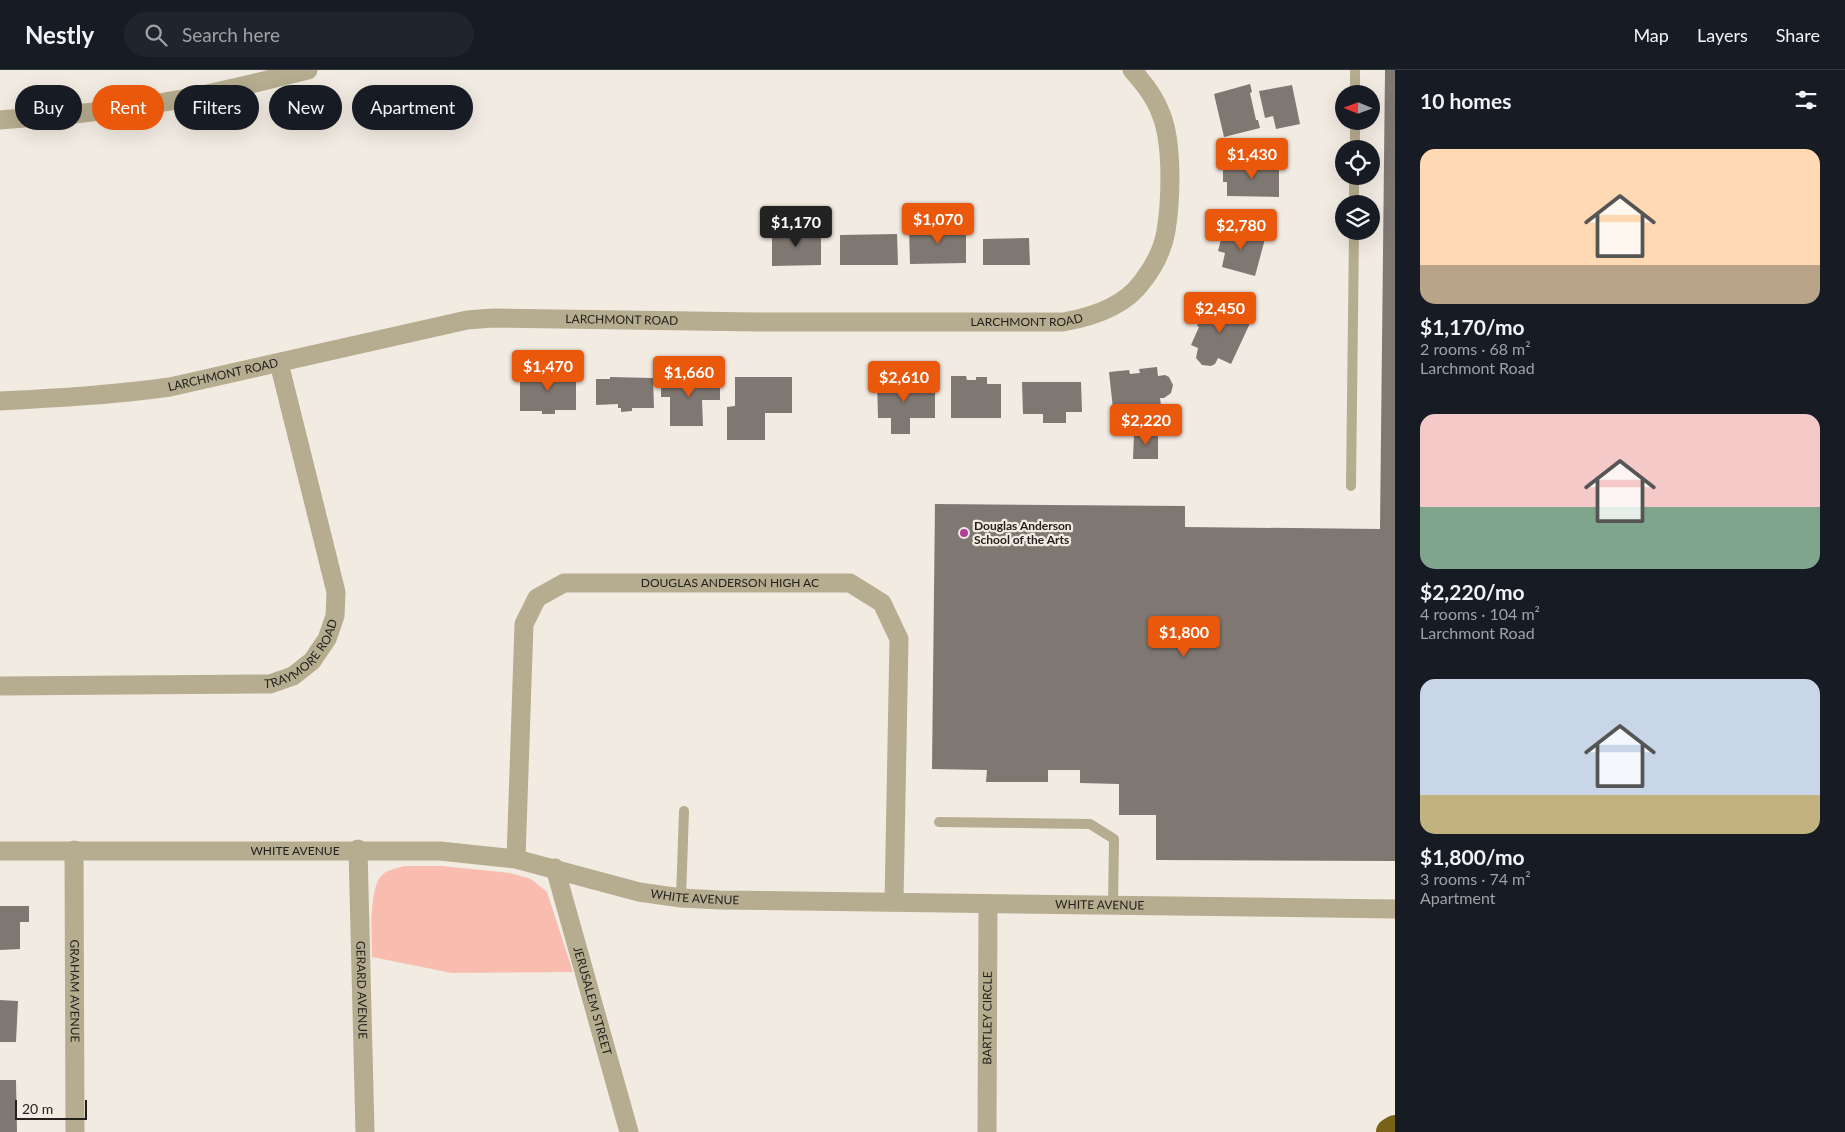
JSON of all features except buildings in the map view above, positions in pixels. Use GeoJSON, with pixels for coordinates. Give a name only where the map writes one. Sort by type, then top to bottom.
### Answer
{"type":"FeatureCollection","features":[{"type":"Feature","properties":{"kind":"highway"},"geometry":{"type":"LineString","coordinates":[[1390,1132],[1395,1129]]}},
{"type":"Feature","properties":{"kind":"street"},"geometry":{"type":"LineString","coordinates":[[0,120],[68,115],[158,103],[215,93],[308,70]]}},
{"type":"Feature","properties":{"kind":"street","name":"LARCHMONT ROAD"},"geometry":{"type":"LineString","coordinates":[[0,401],[124,394],[170,387],[467,320],[493,318],[758,322],[1063,322],[1087,318],[1120,303],[1142,283],[1158,256],[1166,232],[1169,190],[1168,150],[1162,114],[1147,87],[1132,70]]}},
{"type":"Feature","properties":{"kind":"street","name":"TRAYMORE ROAD"},"geometry":{"type":"LineString","coordinates":[[0,686],[270,684],[292,676],[312,661],[327,639],[330,631],[335,616],[336,592],[279,363]]}},
{"type":"Feature","properties":{"kind":"street","name":"DOUGLAS ANDERSON HIGH AC"},"geometry":{"type":"LineString","coordinates":[[516,858],[524,624],[537,598],[564,583],[850,583],[882,603],[899,640],[894,902]]}},
{"type":"Feature","properties":{"kind":"street","name":"GRAHAM AVENUE"},"geometry":{"type":"LineString","coordinates":[[74,850],[75,1132]]}},
{"type":"Feature","properties":{"kind":"street","name":"GERARD AVENUE"},"geometry":{"type":"LineString","coordinates":[[358,850],[365,1132]]}},
{"type":"Feature","properties":{"kind":"street","name":"WHITE AVENUE"},"geometry":{"type":"LineString","coordinates":[[0,851],[440,850],[516,858],[639,892],[681,898],[1395,909]]}},
{"type":"Feature","properties":{"kind":"street","name":"JERUSALEM STREET"},"geometry":{"type":"LineString","coordinates":[[555,868],[629,1132]]}},
{"type":"Feature","properties":{"kind":"street","name":"BARTLEY CIRCLE"},"geometry":{"type":"LineString","coordinates":[[987,1132],[988,904]]}},
{"type":"Feature","properties":{"kind":"lane"},"geometry":{"type":"LineString","coordinates":[[1355,70],[1355,85]]}},
{"type":"Feature","properties":{"kind":"lane"},"geometry":{"type":"LineString","coordinates":[[1351,486],[1354,240]]}},
{"type":"Feature","properties":{"kind":"lane"},"geometry":{"type":"LineString","coordinates":[[681,898],[684,811]]}},
{"type":"Feature","properties":{"kind":"lane"},"geometry":{"type":"LineString","coordinates":[[939,822],[1090,824],[1114,839],[1113,906]]}},
{"type":"Feature","properties":{"kind":"shaded area"},"geometry":{"type":"Polygon","coordinates":[[[404,866],[442,866],[510,873],[531,879],[547,892],[573,972],[452,973],[372,957],[372,913],[378,880],[390,870],[404,866]]]}},
{"type":"Feature","properties":{"kind":"place","name":"Douglas Anderson School of the Arts"},"geometry":{"type":"Point","coordinates":[964,533]}}]}
